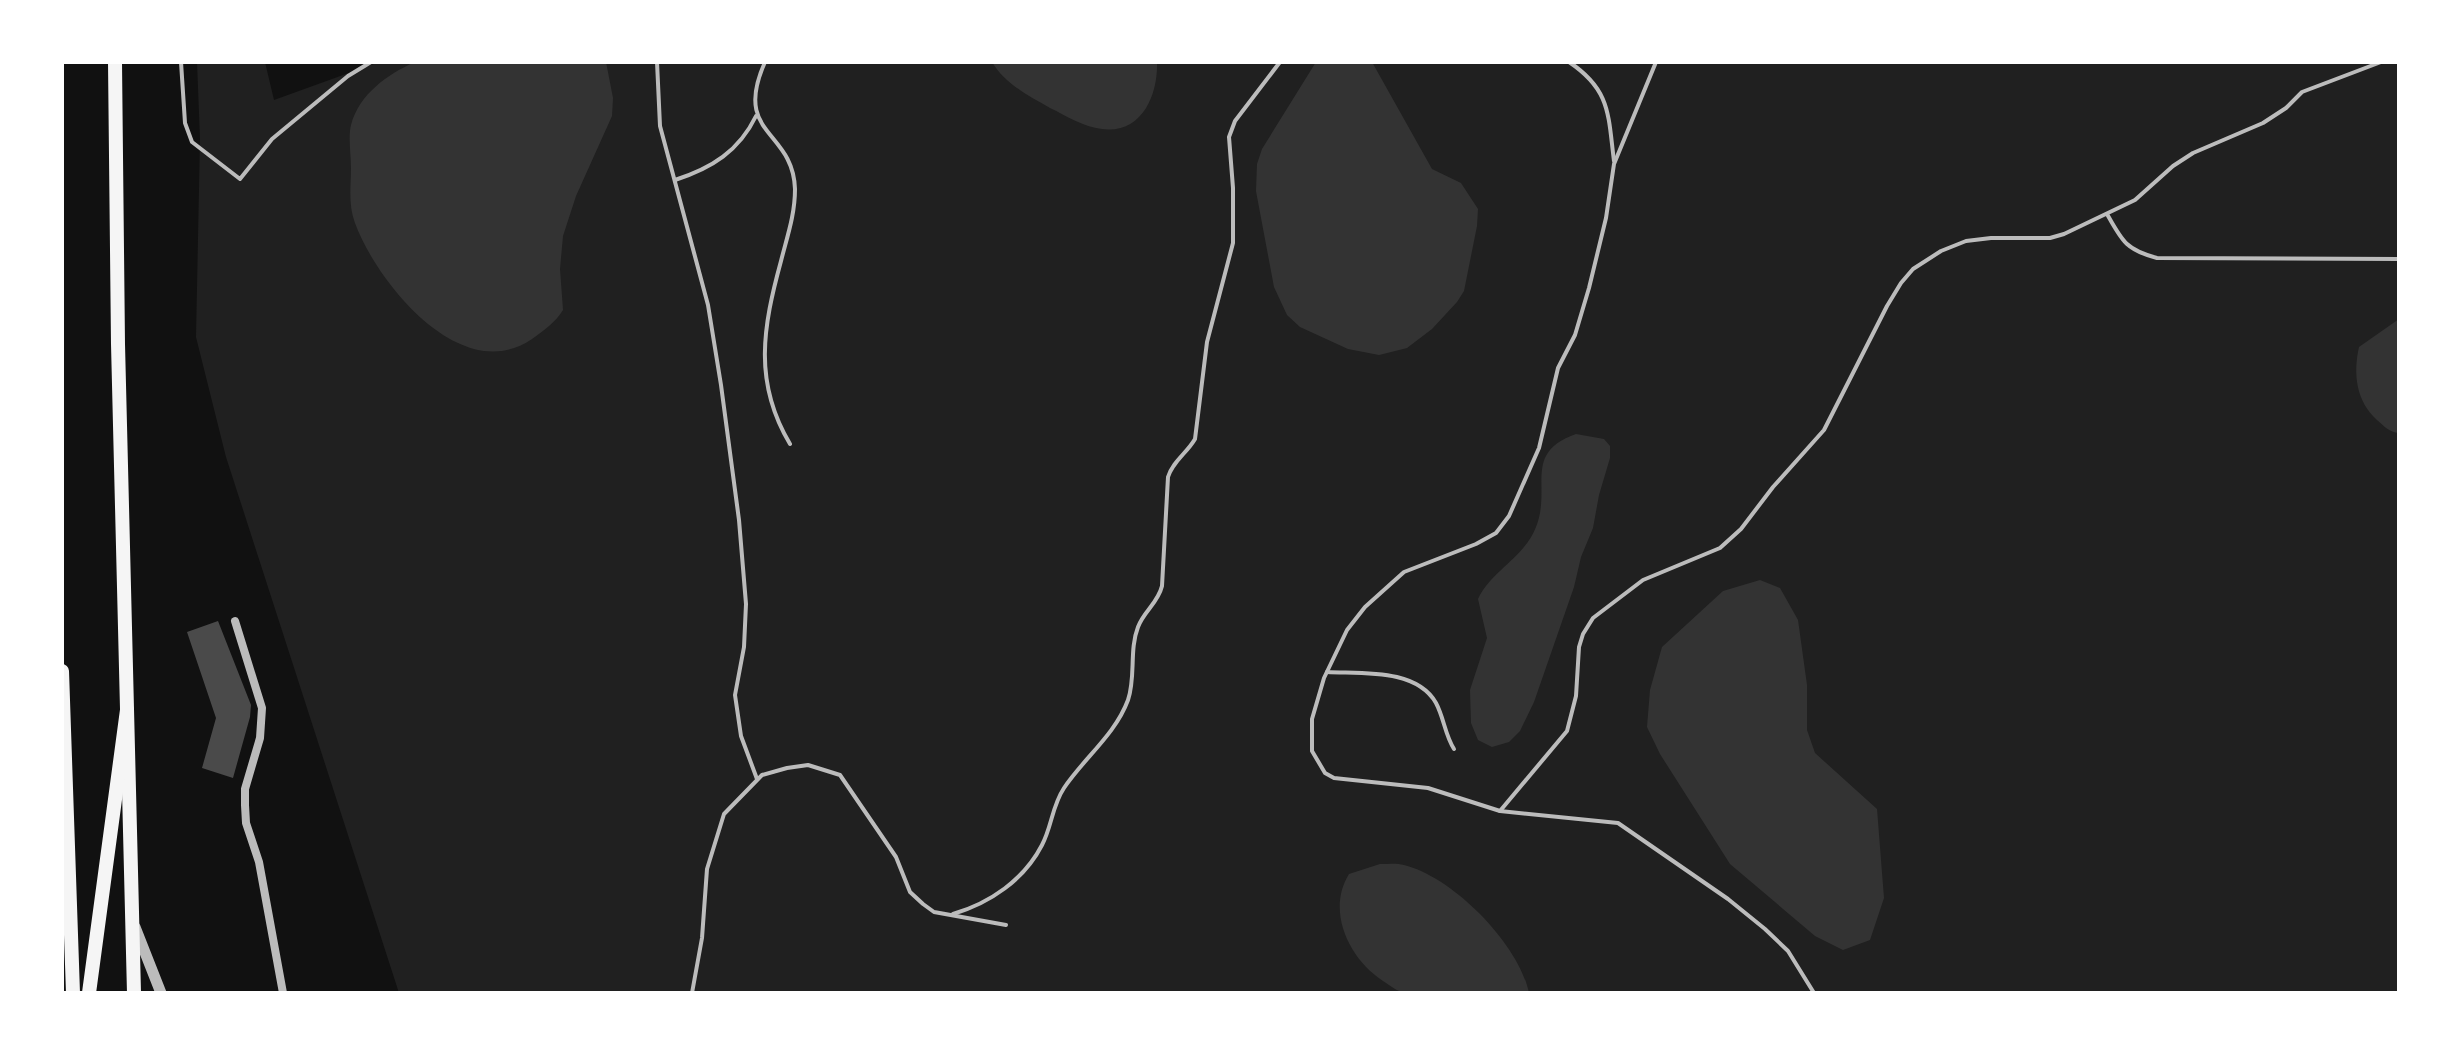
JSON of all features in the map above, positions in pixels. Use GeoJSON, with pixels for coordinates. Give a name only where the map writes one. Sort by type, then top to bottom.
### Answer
{"type":"FeatureCollection","features":[{"type":"Feature","properties":{"kind":"main road"},"geometry":{"type":"LineString","coordinates":[[115,62],[114,149],[134,993]]}},
{"type":"Feature","properties":{"kind":"main road"},"geometry":{"type":"LineString","coordinates":[[62,671],[73,993]]}},
{"type":"Feature","properties":{"kind":"main road"},"geometry":{"type":"LineString","coordinates":[[89,993],[127,710]]}},
{"type":"Feature","properties":{"kind":"street"},"geometry":{"type":"LineString","coordinates":[[235,621],[262,708],[260,738],[245,789],[246,823],[259,862],[283,993]]}},
{"type":"Feature","properties":{"kind":"street"},"geometry":{"type":"LineString","coordinates":[[132,920],[161,993]]}},
{"type":"Feature","properties":{"kind":"lane"},"geometry":{"type":"LineString","coordinates":[[181,62],[185,123],[192,142],[240,179],[272,139],[348,76],[371,62]]}},
{"type":"Feature","properties":{"kind":"lane"},"geometry":{"type":"LineString","coordinates":[[657,62],[660,126],[708,305],[721,385],[739,520],[746,604],[744,647],[735,695],[741,736],[757,779]]}},
{"type":"Feature","properties":{"kind":"lane"},"geometry":{"type":"LineString","coordinates":[[765,62],[754,98],[756,116],[777,140],[795,185],[792,220],[764,336],[769,401],[790,444]]}},
{"type":"Feature","properties":{"kind":"lane"},"geometry":{"type":"LineString","coordinates":[[953,914],[1003,890],[1024,870],[1042,845],[1055,802],[1120,718],[1129,696],[1137,628],[1159,599],[1162,586],[1168,477],[1171,467],[1195,439],[1207,342],[1230,265],[1233,216],[1229,137],[1235,121],[1280,62]]}},
{"type":"Feature","properties":{"kind":"lane"},"geometry":{"type":"LineString","coordinates":[[1569,62],[1591,78],[1602,96],[1614,164]]}},
{"type":"Feature","properties":{"kind":"lane"},"geometry":{"type":"LineString","coordinates":[[1656,62],[1614,164],[1606,218],[1575,335],[1558,368],[1539,448],[1509,516],[1496,533],[1476,544],[1404,572],[1365,607],[1347,630],[1316,700],[1312,751],[1325,773],[1334,778],[1428,788],[1500,811],[1581,821],[1603,820],[1630,829],[1765,929],[1788,951],[1814,993]]}},
{"type":"Feature","properties":{"kind":"lane"},"geometry":{"type":"LineString","coordinates":[[1500,811],[1567,731],[1576,696],[1579,647],[1593,618],[1643,580],[1720,548],[1741,529],[1773,487],[1824,430],[1887,306],[1913,269],[1941,251],[1966,241],[2004,237],[2050,238],[2064,234],[2135,200],[2183,160],[2263,123],[2286,108],[2302,92],[2381,62]]}},
{"type":"Feature","properties":{"kind":"lane"},"geometry":{"type":"LineString","coordinates":[[675,180],[697,173],[738,146],[756,116]]}},
{"type":"Feature","properties":{"kind":"lane"},"geometry":{"type":"LineString","coordinates":[[2107,214],[2127,246],[2137,253],[2157,258],[2399,259]]}},
{"type":"Feature","properties":{"kind":"lane"},"geometry":{"type":"LineString","coordinates":[[1327,672],[1388,676],[1416,685],[1435,702],[1454,749]]}},
{"type":"Feature","properties":{"kind":"lane"},"geometry":{"type":"LineString","coordinates":[[692,993],[702,938],[707,869],[724,814],[762,775],[787,768],[808,765],[833,770],[840,775],[896,857],[910,892],[934,912],[1006,925]]}},
{"type":"Feature","properties":{"kind":"shaded area"},"geometry":{"type":"Polygon","coordinates":[[[197,62],[265,62],[274,100],[379,62],[2399,62],[2399,993],[399,993],[226,457],[196,337],[200,139],[197,62]]]}},
{"type":"Feature","properties":{"kind":"shaded area"},"geometry":{"type":"Polygon","coordinates":[[[415,62],[606,62],[613,98],[612,116],[576,196],[563,236],[560,269],[563,310],[532,339],[505,350],[477,350],[450,339],[425,321],[382,272],[355,223],[350,196],[350,135],[355,114],[376,86],[415,62]]]}},
{"type":"Feature","properties":{"kind":"shaded area"},"geometry":{"type":"Polygon","coordinates":[[[992,62],[1157,62],[1157,75],[1151,99],[1137,119],[1116,129],[1102,129],[1075,121],[1026,94],[1004,77],[992,62]]]}},
{"type":"Feature","properties":{"kind":"shaded area"},"geometry":{"type":"Polygon","coordinates":[[[1316,62],[1372,62],[1432,169],[1461,183],[1478,209],[1464,291],[1432,329],[1407,348],[1379,355],[1348,349],[1300,327],[1287,315],[1274,287],[1256,191],[1257,164],[1262,149],[1316,62]]]}},
{"type":"Feature","properties":{"kind":"shaded area"},"geometry":{"type":"Polygon","coordinates":[[[2399,319],[2399,433],[2385,427],[2364,404],[2356,367],[2359,347],[2399,319]]]}},
{"type":"Feature","properties":{"kind":"shaded area"},"geometry":{"type":"Polygon","coordinates":[[[1576,434],[1604,439],[1610,446],[1610,458],[1593,528],[1534,702],[1520,731],[1509,742],[1492,747],[1478,740],[1471,723],[1470,690],[1487,638],[1478,599],[1491,580],[1531,538],[1540,512],[1542,473],[1549,451],[1576,434]]]}},
{"type":"Feature","properties":{"kind":"shaded area"},"geometry":{"type":"Polygon","coordinates":[[[1760,580],[1780,588],[1798,620],[1807,685],[1807,730],[1815,753],[1877,809],[1884,898],[1870,940],[1843,950],[1815,936],[1730,864],[1660,754],[1647,727],[1650,690],[1662,647],[1723,591],[1760,580]]]}},
{"type":"Feature","properties":{"kind":"shaded area"},"geometry":{"type":"Polygon","coordinates":[[[1380,864],[1401,864],[1423,872],[1462,898],[1498,934],[1523,974],[1529,993],[1404,993],[1371,972],[1351,947],[1341,918],[1340,903],[1342,888],[1349,874],[1380,864]]]}},
{"type":"Feature","properties":{"kind":"building"},"geometry":{"type":"Polygon","coordinates":[[[218,621],[251,705],[233,778],[202,768],[216,718],[187,632],[218,621]]]}}]}
